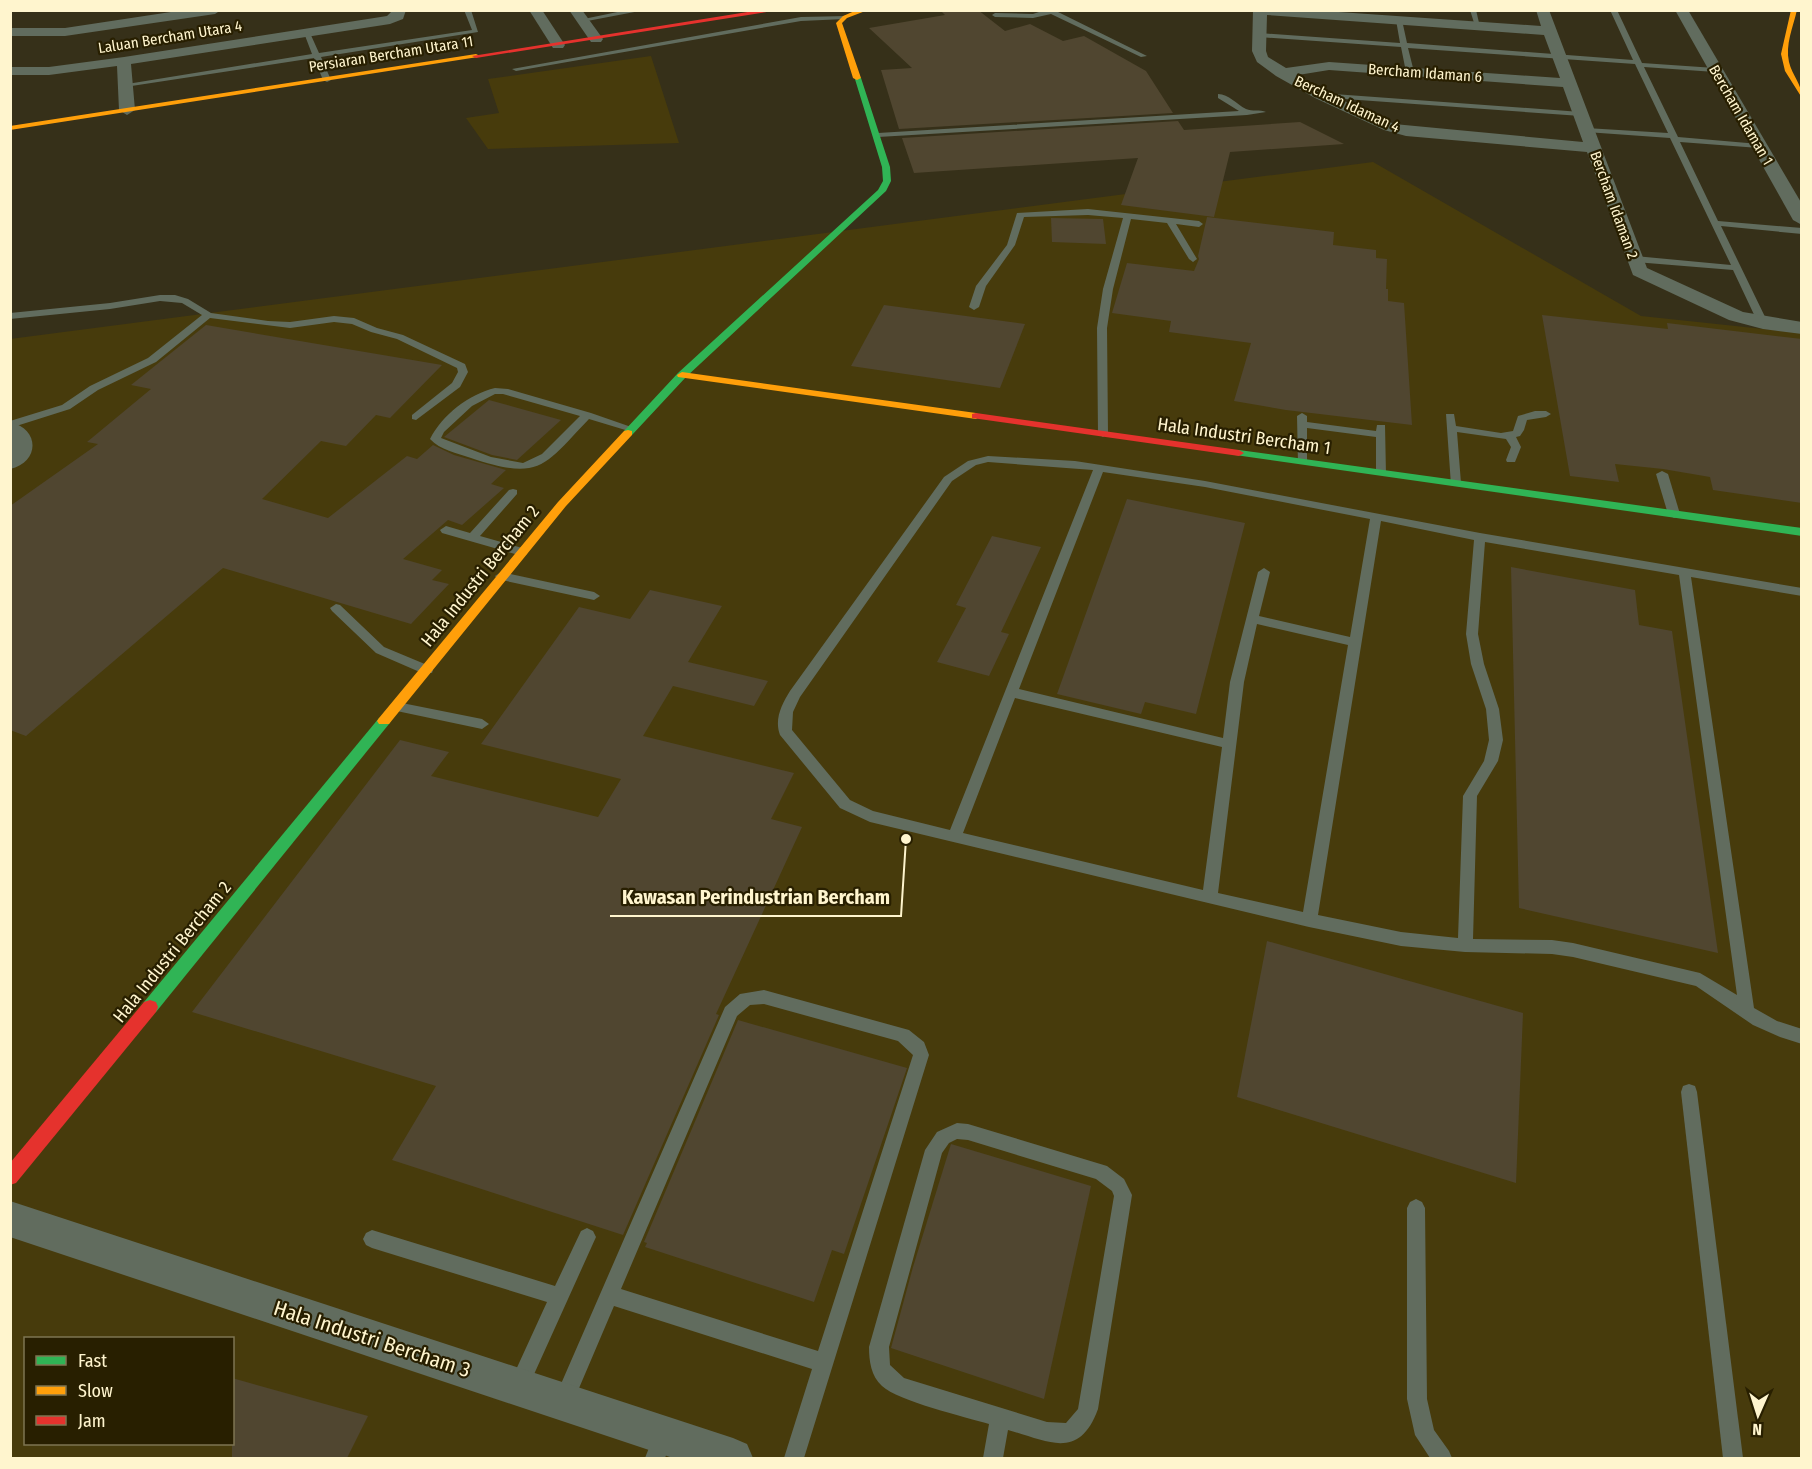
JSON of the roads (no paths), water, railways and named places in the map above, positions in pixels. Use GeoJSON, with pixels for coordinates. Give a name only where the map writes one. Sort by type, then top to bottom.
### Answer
{"type":"FeatureCollection","features":[{"type":"Feature","properties":{"kind":"street"},"geometry":{"type":"LineString","coordinates":[[132,22],[147,10]]}},
{"type":"Feature","properties":{"kind":"street"},"geometry":{"type":"LineString","coordinates":[[10,30],[65,32],[215,10]]}},
{"type":"Feature","properties":{"kind":"street","name":"Laluan Bercham Utara 4"},"geometry":{"type":"LineString","coordinates":[[10,71],[49,71],[307,33],[390,20],[398,16],[400,10]]}},
{"type":"Feature","properties":{"kind":"street"},"geometry":{"type":"LineString","coordinates":[[535,10],[558,45]]}},
{"type":"Feature","properties":{"kind":"street","name":"Persiaran Bercham Utara 11"},"geometry":{"type":"LineString","coordinates":[[10,128],[596,39],[722,14],[777,10]]}},
{"type":"Feature","properties":{"kind":"street"},"geometry":{"type":"LineString","coordinates":[[845,17],[865,10]]}},
{"type":"Feature","properties":{"kind":"street","name":"Bercham Idaman 2"},"geometry":{"type":"LineString","coordinates":[[1542,10],[1639,271],[1736,316],[1763,323],[1802,328]]}},
{"type":"Feature","properties":{"kind":"street","name":"Bercham Idaman 1"},"geometry":{"type":"LineString","coordinates":[[1681,10],[1802,220]]}},
{"type":"Feature","properties":{"kind":"street"},"geometry":{"type":"LineString","coordinates":[[1794,10],[1782,52],[1787,72],[1802,96]]}},
{"type":"Feature","properties":{"kind":"street"},"geometry":{"type":"LineString","coordinates":[[1260,11],[1403,17],[1549,31]]}},
{"type":"Feature","properties":{"kind":"street","name":"Bercham Idaman 4"},"geometry":{"type":"LineString","coordinates":[[1260,11],[1259,51],[1262,59],[1281,73],[1320,95],[1401,131],[1593,148]]}},
{"type":"Feature","properties":{"kind":"street"},"geometry":{"type":"LineString","coordinates":[[578,15],[596,39]]}},
{"type":"Feature","properties":{"kind":"street"},"geometry":{"type":"LineString","coordinates":[[10,30],[27,17]]}},
{"type":"Feature","properties":{"kind":"street","name":"Hala Industri Bercham 2"},"geometry":{"type":"LineString","coordinates":[[10,1177],[562,504],[682,375],[882,191],[888,181],[878,135],[839,23],[845,17]]}},
{"type":"Feature","properties":{"kind":"street"},"geometry":{"type":"LineString","coordinates":[[124,61],[127,110]]}},
{"type":"Feature","properties":{"kind":"street","name":"Bercham Idaman 6"},"geometry":{"type":"LineString","coordinates":[[1281,73],[1322,66],[1569,83]]}},
{"type":"Feature","properties":{"kind":"street","name":"Hala Industri Bercham 1"},"geometry":{"type":"LineString","coordinates":[[682,375],[1802,532]]}},
{"type":"Feature","properties":{"kind":"street"},"geometry":{"type":"LineString","coordinates":[[10,427],[21,438],[23,446],[21,454],[10,464]]}},
{"type":"Feature","properties":{"kind":"street","name":"Hala Industri Bercham 3"},"geometry":{"type":"LineString","coordinates":[[10,1219],[563,1402],[659,1447],[734,1458]]}},
{"type":"Feature","properties":{"kind":"lane"},"geometry":{"type":"LineString","coordinates":[[125,85],[476,32],[467,10]]}},
{"type":"Feature","properties":{"kind":"lane"},"geometry":{"type":"LineString","coordinates":[[578,15],[642,10]]}},
{"type":"Feature","properties":{"kind":"lane"},"geometry":{"type":"LineString","coordinates":[[1473,10],[1478,26]]}},
{"type":"Feature","properties":{"kind":"lane"},"geometry":{"type":"LineString","coordinates":[[1613,10],[1763,323]]}},
{"type":"Feature","properties":{"kind":"lane"},"geometry":{"type":"LineString","coordinates":[[995,15],[1033,16],[1050,11],[1143,56]]}},
{"type":"Feature","properties":{"kind":"lane"},"geometry":{"type":"LineString","coordinates":[[516,69],[801,19],[845,17]]}},
{"type":"Feature","properties":{"kind":"lane"},"geometry":{"type":"LineString","coordinates":[[1403,17],[1404,45],[1410,72]]}},
{"type":"Feature","properties":{"kind":"lane"},"geometry":{"type":"LineString","coordinates":[[307,33],[327,80]]}},
{"type":"Feature","properties":{"kind":"lane"},"geometry":{"type":"LineString","coordinates":[[1259,35],[1559,56],[1715,70]]}},
{"type":"Feature","properties":{"kind":"lane"},"geometry":{"type":"LineString","coordinates":[[1320,95],[1583,122],[1674,138],[1759,146]]}},
{"type":"Feature","properties":{"kind":"lane"},"geometry":{"type":"LineString","coordinates":[[1221,96],[1247,113]]}},
{"type":"Feature","properties":{"kind":"lane"},"geometry":{"type":"LineString","coordinates":[[878,135],[1262,112]]}},
{"type":"Feature","properties":{"kind":"lane"},"geometry":{"type":"LineString","coordinates":[[974,307],[981,286],[1011,245],[1020,215],[1088,212],[1199,224]]}},
{"type":"Feature","properties":{"kind":"lane"},"geometry":{"type":"LineString","coordinates":[[1103,434],[1102,328],[1108,289],[1128,215]]}},
{"type":"Feature","properties":{"kind":"lane"},"geometry":{"type":"LineString","coordinates":[[1169,220],[1193,259]]}},
{"type":"Feature","properties":{"kind":"lane"},"geometry":{"type":"LineString","coordinates":[[1715,223],[1802,231]]}},
{"type":"Feature","properties":{"kind":"lane"},"geometry":{"type":"LineString","coordinates":[[1635,259],[1737,268]]}},
{"type":"Feature","properties":{"kind":"lane"},"geometry":{"type":"LineString","coordinates":[[10,316],[110,306],[160,298],[185,301],[208,315],[290,325],[334,319],[354,321],[374,330],[400,337],[461,366],[464,372],[456,385],[416,417]]}},
{"type":"Feature","properties":{"kind":"lane"},"geometry":{"type":"LineString","coordinates":[[10,427],[66,407],[94,388],[152,360],[208,315]]}},
{"type":"Feature","properties":{"kind":"lane"},"geometry":{"type":"LineString","coordinates":[[587,416],[539,461],[528,466],[514,466],[442,444],[435,439],[439,431],[481,395],[492,391],[504,391],[632,429]]}},
{"type":"Feature","properties":{"kind":"lane"},"geometry":{"type":"LineString","coordinates":[[1455,483],[1450,422],[1510,436],[1519,430],[1522,418],[1535,414],[1546,414]]}},
{"type":"Feature","properties":{"kind":"lane"},"geometry":{"type":"LineString","coordinates":[[1302,462],[1302,419],[1381,430],[1382,473]]}},
{"type":"Feature","properties":{"kind":"lane"},"geometry":{"type":"LineString","coordinates":[[1510,436],[1516,447],[1512,460]]}},
{"type":"Feature","properties":{"kind":"lane"},"geometry":{"type":"LineString","coordinates":[[1802,592],[1685,574],[1480,537],[1205,484],[1099,468],[1013,459],[988,459],[972,463],[957,471],[941,489],[787,707],[784,720],[786,731],[845,804],[870,816],[1309,921],[1401,939],[1464,945],[1552,947],[1573,950],[1701,980],[1773,1029],[1802,1037]]}},
{"type":"Feature","properties":{"kind":"lane"},"geometry":{"type":"LineString","coordinates":[[955,836],[1099,468]]}},
{"type":"Feature","properties":{"kind":"lane"},"geometry":{"type":"LineString","coordinates":[[1662,474],[1674,514]]}},
{"type":"Feature","properties":{"kind":"lane"},"geometry":{"type":"LineString","coordinates":[[472,538],[513,492]]}},
{"type":"Feature","properties":{"kind":"lane"},"geometry":{"type":"LineString","coordinates":[[1309,921],[1376,516]]}},
{"type":"Feature","properties":{"kind":"lane"},"geometry":{"type":"LineString","coordinates":[[446,530],[522,552]]}},
{"type":"Feature","properties":{"kind":"lane"},"geometry":{"type":"LineString","coordinates":[[1464,945],[1470,796],[1491,760],[1496,739],[1495,720],[1472,635],[1480,537]]}},
{"type":"Feature","properties":{"kind":"lane"},"geometry":{"type":"LineString","coordinates":[[1210,898],[1237,682],[1264,572]]}},
{"type":"Feature","properties":{"kind":"lane"},"geometry":{"type":"LineString","coordinates":[[1685,574],[1747,1013]]}},
{"type":"Feature","properties":{"kind":"lane"},"geometry":{"type":"LineString","coordinates":[[501,576],[594,596]]}},
{"type":"Feature","properties":{"kind":"lane"},"geometry":{"type":"LineString","coordinates":[[336,608],[380,650],[427,670]]}},
{"type":"Feature","properties":{"kind":"lane"},"geometry":{"type":"LineString","coordinates":[[1252,619],[1354,642]]}},
{"type":"Feature","properties":{"kind":"lane"},"geometry":{"type":"LineString","coordinates":[[1012,692],[1229,744]]}},
{"type":"Feature","properties":{"kind":"lane"},"geometry":{"type":"LineString","coordinates":[[397,707],[482,724]]}},
{"type":"Feature","properties":{"kind":"lane"},"geometry":{"type":"LineString","coordinates":[[563,1402],[736,1004],[754,996],[764,997],[903,1035],[918,1047],[921,1055],[794,1458]]}},
{"type":"Feature","properties":{"kind":"lane"},"geometry":{"type":"LineString","coordinates":[[1689,1092],[1733,1458]]}},
{"type":"Feature","properties":{"kind":"lane"},"geometry":{"type":"LineString","coordinates":[[957,1131],[968,1132],[1101,1172],[1118,1185],[1123,1195],[1090,1398],[1084,1421],[1075,1430],[1063,1434],[1000,1418],[900,1387],[890,1381],[882,1371],[878,1359],[879,1347],[934,1150],[947,1134],[957,1131]]}},
{"type":"Feature","properties":{"kind":"lane"},"geometry":{"type":"LineString","coordinates":[[1416,1208],[1417,1399],[1425,1435],[1442,1458]]}},
{"type":"Feature","properties":{"kind":"lane"},"geometry":{"type":"LineString","coordinates":[[518,1387],[587,1237]]}},
{"type":"Feature","properties":{"kind":"lane"},"geometry":{"type":"LineString","coordinates":[[372,1239],[560,1297]]}},
{"type":"Feature","properties":{"kind":"lane"},"geometry":{"type":"LineString","coordinates":[[610,1295],[824,1363]]}},
{"type":"Feature","properties":{"kind":"lane"},"geometry":{"type":"LineString","coordinates":[[993,1458],[1000,1418]]}},
{"type":"Feature","properties":{"kind":"place","name":"Kawasan Perindustrian Bercham"},"geometry":{"type":"Point","coordinates":[906,839]}}]}
